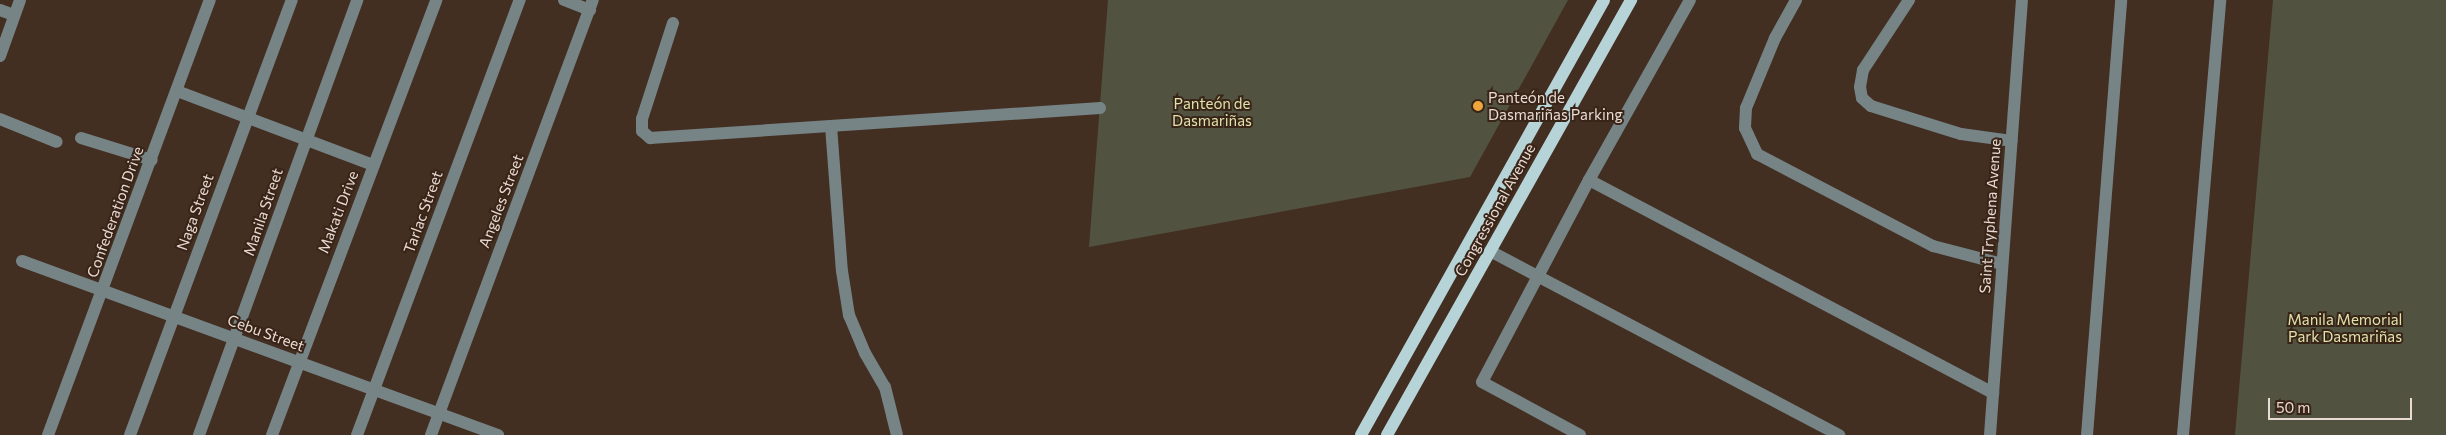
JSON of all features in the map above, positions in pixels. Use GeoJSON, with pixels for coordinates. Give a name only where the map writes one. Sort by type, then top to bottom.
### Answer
{"type":"FeatureCollection","features":[{"type":"Feature","properties":{"kind":"main road","name":"Congressional Avenue"},"geometry":{"type":"LineString","coordinates":[[1361,435],[1604,0]]}},
{"type":"Feature","properties":{"kind":"main road","name":"Congressional Avenue"},"geometry":{"type":"LineString","coordinates":[[1387,435],[1631,0]]}},
{"type":"Feature","properties":{"kind":"street"},"geometry":{"type":"LineString","coordinates":[[0,56],[20,0]]}},
{"type":"Feature","properties":{"kind":"street","name":"Confederation Drive"},"geometry":{"type":"LineString","coordinates":[[48,435],[210,0]]}},
{"type":"Feature","properties":{"kind":"street","name":"Naga Street"},"geometry":{"type":"LineString","coordinates":[[130,435],[292,0]]}},
{"type":"Feature","properties":{"kind":"street","name":"Manila Street"},"geometry":{"type":"LineString","coordinates":[[199,435],[236,339],[305,139],[357,0]]}},
{"type":"Feature","properties":{"kind":"street","name":"Makati Drive"},"geometry":{"type":"LineString","coordinates":[[272,435],[436,0]]}},
{"type":"Feature","properties":{"kind":"street","name":"Tarlac Street"},"geometry":{"type":"LineString","coordinates":[[357,435],[520,0]]}},
{"type":"Feature","properties":{"kind":"street"},"geometry":{"type":"LineString","coordinates":[[564,0],[592,5]]}},
{"type":"Feature","properties":{"kind":"street"},"geometry":{"type":"LineString","coordinates":[[1580,435],[1482,382],[1589,180],[1690,0]]}},
{"type":"Feature","properties":{"kind":"street"},"geometry":{"type":"LineString","coordinates":[[1796,0],[1775,38],[1746,108],[1745,128],[1758,154],[1933,246],[2002,264]]}},
{"type":"Feature","properties":{"kind":"street"},"geometry":{"type":"LineString","coordinates":[[1909,0],[1863,70],[1860,87],[1862,98],[1871,106],[1961,134],[2012,141]]}},
{"type":"Feature","properties":{"kind":"street","name":"Saint Tryphena Avenue"},"geometry":{"type":"LineString","coordinates":[[1990,435],[2022,0]]}},
{"type":"Feature","properties":{"kind":"street"},"geometry":{"type":"LineString","coordinates":[[2087,435],[2121,0]]}},
{"type":"Feature","properties":{"kind":"street"},"geometry":{"type":"LineString","coordinates":[[2182,435],[2220,0]]}},
{"type":"Feature","properties":{"kind":"street","name":"Angeles Street"},"geometry":{"type":"LineString","coordinates":[[431,435],[592,5]]}},
{"type":"Feature","properties":{"kind":"street"},"geometry":{"type":"LineString","coordinates":[[0,10],[14,15]]}},
{"type":"Feature","properties":{"kind":"street"},"geometry":{"type":"LineString","coordinates":[[673,23],[642,119],[642,131],[650,138],[1100,108]]}},
{"type":"Feature","properties":{"kind":"street"},"geometry":{"type":"LineString","coordinates":[[177,90],[373,165]]}},
{"type":"Feature","properties":{"kind":"street"},"geometry":{"type":"LineString","coordinates":[[0,119],[57,142]]}},
{"type":"Feature","properties":{"kind":"street"},"geometry":{"type":"LineString","coordinates":[[831,126],[842,271],[849,314],[865,353],[885,387],[898,435]]}},
{"type":"Feature","properties":{"kind":"street"},"geometry":{"type":"LineString","coordinates":[[81,138],[152,160]]}},
{"type":"Feature","properties":{"kind":"street"},"geometry":{"type":"LineString","coordinates":[[1589,180],[1993,393]]}},
{"type":"Feature","properties":{"kind":"street"},"geometry":{"type":"LineString","coordinates":[[1490,251],[1539,274],[1839,435]]}},
{"type":"Feature","properties":{"kind":"street","name":"Cebu Street"},"geometry":{"type":"LineString","coordinates":[[22,261],[498,435]]}},
{"type":"Feature","properties":{"kind":"green space","name":"Panteón de Dasmariñas"},"geometry":{"type":"Polygon","coordinates":[[[1108,0],[1568,0],[1470,177],[1089,247],[1108,0]]]}},
{"type":"Feature","properties":{"kind":"green space","name":"Manila Memorial Park Dasmariñas"},"geometry":{"type":"Polygon","coordinates":[[[2273,0],[2446,0],[2446,435],[2235,435],[2273,0]]]}},
{"type":"Feature","properties":{"kind":"place","name":"Panteón de Dasmariñas Parking"},"geometry":{"type":"Point","coordinates":[1478,106]}}]}
